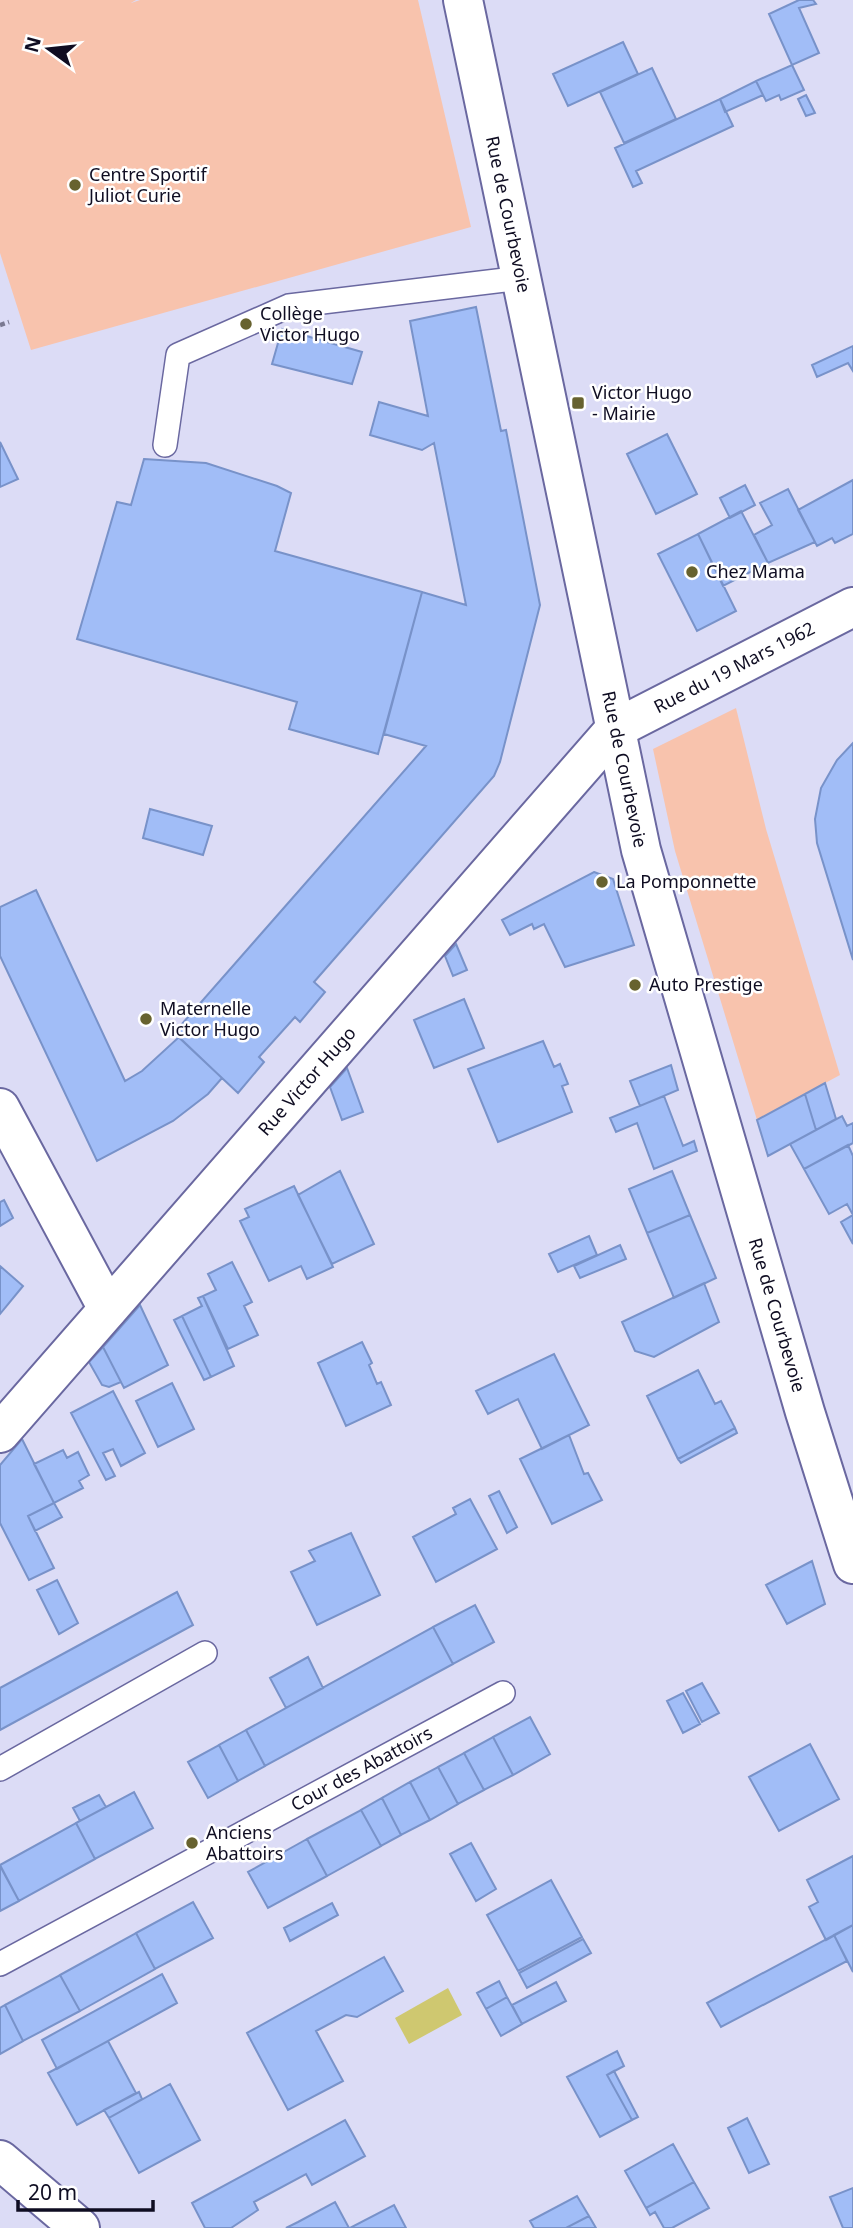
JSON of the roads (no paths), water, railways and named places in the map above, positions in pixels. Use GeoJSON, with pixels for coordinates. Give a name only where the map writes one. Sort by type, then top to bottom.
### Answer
{"type":"FeatureCollection","features":[{"type":"Feature","properties":{"kind":"street","name":"Rue de Courbevoie"},"geometry":{"type":"LineString","coordinates":[[463,0],[641,850],[801,1398],[853,1564]]}},
{"type":"Feature","properties":{"kind":"street","name":"Rue du 19 Mars 1962"},"geometry":{"type":"LineString","coordinates":[[615,729],[853,607]]}},
{"type":"Feature","properties":{"kind":"street","name":"Rue Victor Hugo"},"geometry":{"type":"LineString","coordinates":[[0,1433],[615,729]]}},
{"type":"Feature","properties":{"kind":"street"},"geometry":{"type":"LineString","coordinates":[[0,1108],[108,1308]]}},
{"type":"Feature","properties":{"kind":"street"},"geometry":{"type":"LineString","coordinates":[[0,2160],[80,2228]]}},
{"type":"Feature","properties":{"kind":"lane"},"geometry":{"type":"LineString","coordinates":[[165,445],[178,355],[289,306],[522,278]]}},
{"type":"Feature","properties":{"kind":"lane"},"geometry":{"type":"LineString","coordinates":[[0,1769],[205,1653]]}},
{"type":"Feature","properties":{"kind":"lane","name":"Cour des Abattoirs"},"geometry":{"type":"LineString","coordinates":[[0,1964],[503,1693]]}},
{"type":"Feature","properties":{"kind":"place","name":"Centre Sportif Juliot Curie"},"geometry":{"type":"Point","coordinates":[75,185]}},
{"type":"Feature","properties":{"kind":"place","name":"Collège Victor Hugo"},"geometry":{"type":"Point","coordinates":[246,324]}},
{"type":"Feature","properties":{"kind":"place","name":"Victor Hugo - Mairie"},"geometry":{"type":"Point","coordinates":[578,403]}},
{"type":"Feature","properties":{"kind":"place","name":"Chez Mama"},"geometry":{"type":"Point","coordinates":[692,572]}},
{"type":"Feature","properties":{"kind":"place","name":"La Pomponnette"},"geometry":{"type":"Point","coordinates":[602,882]}},
{"type":"Feature","properties":{"kind":"place","name":"Auto Prestige"},"geometry":{"type":"Point","coordinates":[635,985]}},
{"type":"Feature","properties":{"kind":"place","name":"Maternelle Victor Hugo"},"geometry":{"type":"Point","coordinates":[146,1019]}},
{"type":"Feature","properties":{"kind":"place","name":"Anciens Abattoirs"},"geometry":{"type":"Point","coordinates":[192,1843]}}]}
